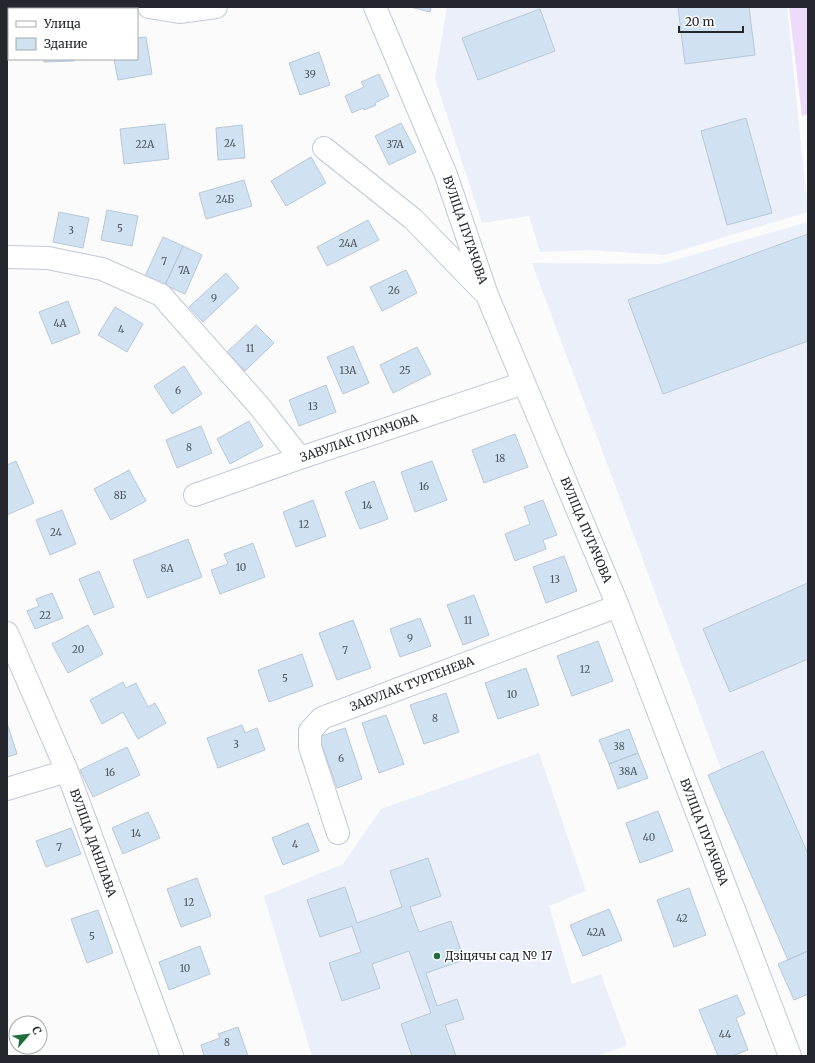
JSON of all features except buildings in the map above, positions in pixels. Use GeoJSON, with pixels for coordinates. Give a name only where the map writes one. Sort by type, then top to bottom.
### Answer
{"type":"FeatureCollection","features":[{"type":"Feature","properties":{"kind":"street"},"geometry":{"type":"LineString","coordinates":[[149,7],[179,12],[216,7]]}},
{"type":"Feature","properties":{"kind":"street","name":"ВУЛІЦА ПУГАЧОВА"},"geometry":{"type":"LineString","coordinates":[[375,7],[446,175],[487,295],[618,606],[790,1056]]}},
{"type":"Feature","properties":{"kind":"street"},"geometry":{"type":"LineString","coordinates":[[324,148],[413,219],[487,295]]}},
{"type":"Feature","properties":{"kind":"street"},"geometry":{"type":"LineString","coordinates":[[7,257],[48,258],[102,269],[161,295],[260,407],[300,458]]}},
{"type":"Feature","properties":{"kind":"street","name":"ЗАВУЛАК ПУГАЧОВА"},"geometry":{"type":"LineString","coordinates":[[195,495],[524,383]]}},
{"type":"Feature","properties":{"kind":"street","name":"ЗАВУЛАК ТУРГЕНЕВА"},"geometry":{"type":"LineString","coordinates":[[338,833],[310,747],[310,731],[322,718],[618,606]]}},
{"type":"Feature","properties":{"kind":"street","name":"ВУЛІЦА ДАНІЛАВА"},"geometry":{"type":"LineString","coordinates":[[7,633],[67,771],[172,1056]]}},
{"type":"Feature","properties":{"kind":"street"},"geometry":{"type":"LineString","coordinates":[[7,789],[67,771]]}},
{"type":"Feature","properties":{"kind":"shaded area"},"geometry":{"type":"Polygon","coordinates":[[[447,7],[787,7],[808,212],[665,255],[587,250],[540,252],[529,216],[482,223],[435,79],[447,7]]]}},
{"type":"Feature","properties":{"kind":"shaded area"},"geometry":{"type":"Polygon","coordinates":[[[789,7],[808,7],[808,114],[802,116],[789,7]]]}},
{"type":"Feature","properties":{"kind":"shaded area"},"geometry":{"type":"Polygon","coordinates":[[[808,222],[808,1002],[532,263],[661,264],[808,222]]]}},
{"type":"Feature","properties":{"kind":"shaded area"},"geometry":{"type":"Polygon","coordinates":[[[539,753],[586,891],[549,906],[572,984],[601,974],[627,1045],[598,1056],[312,1056],[264,896],[343,864],[381,809],[539,753]]]}},
{"type":"Feature","properties":{"kind":"place","name":"Дзіцячы сад № 17"},"geometry":{"type":"Point","coordinates":[437,956]}}]}
